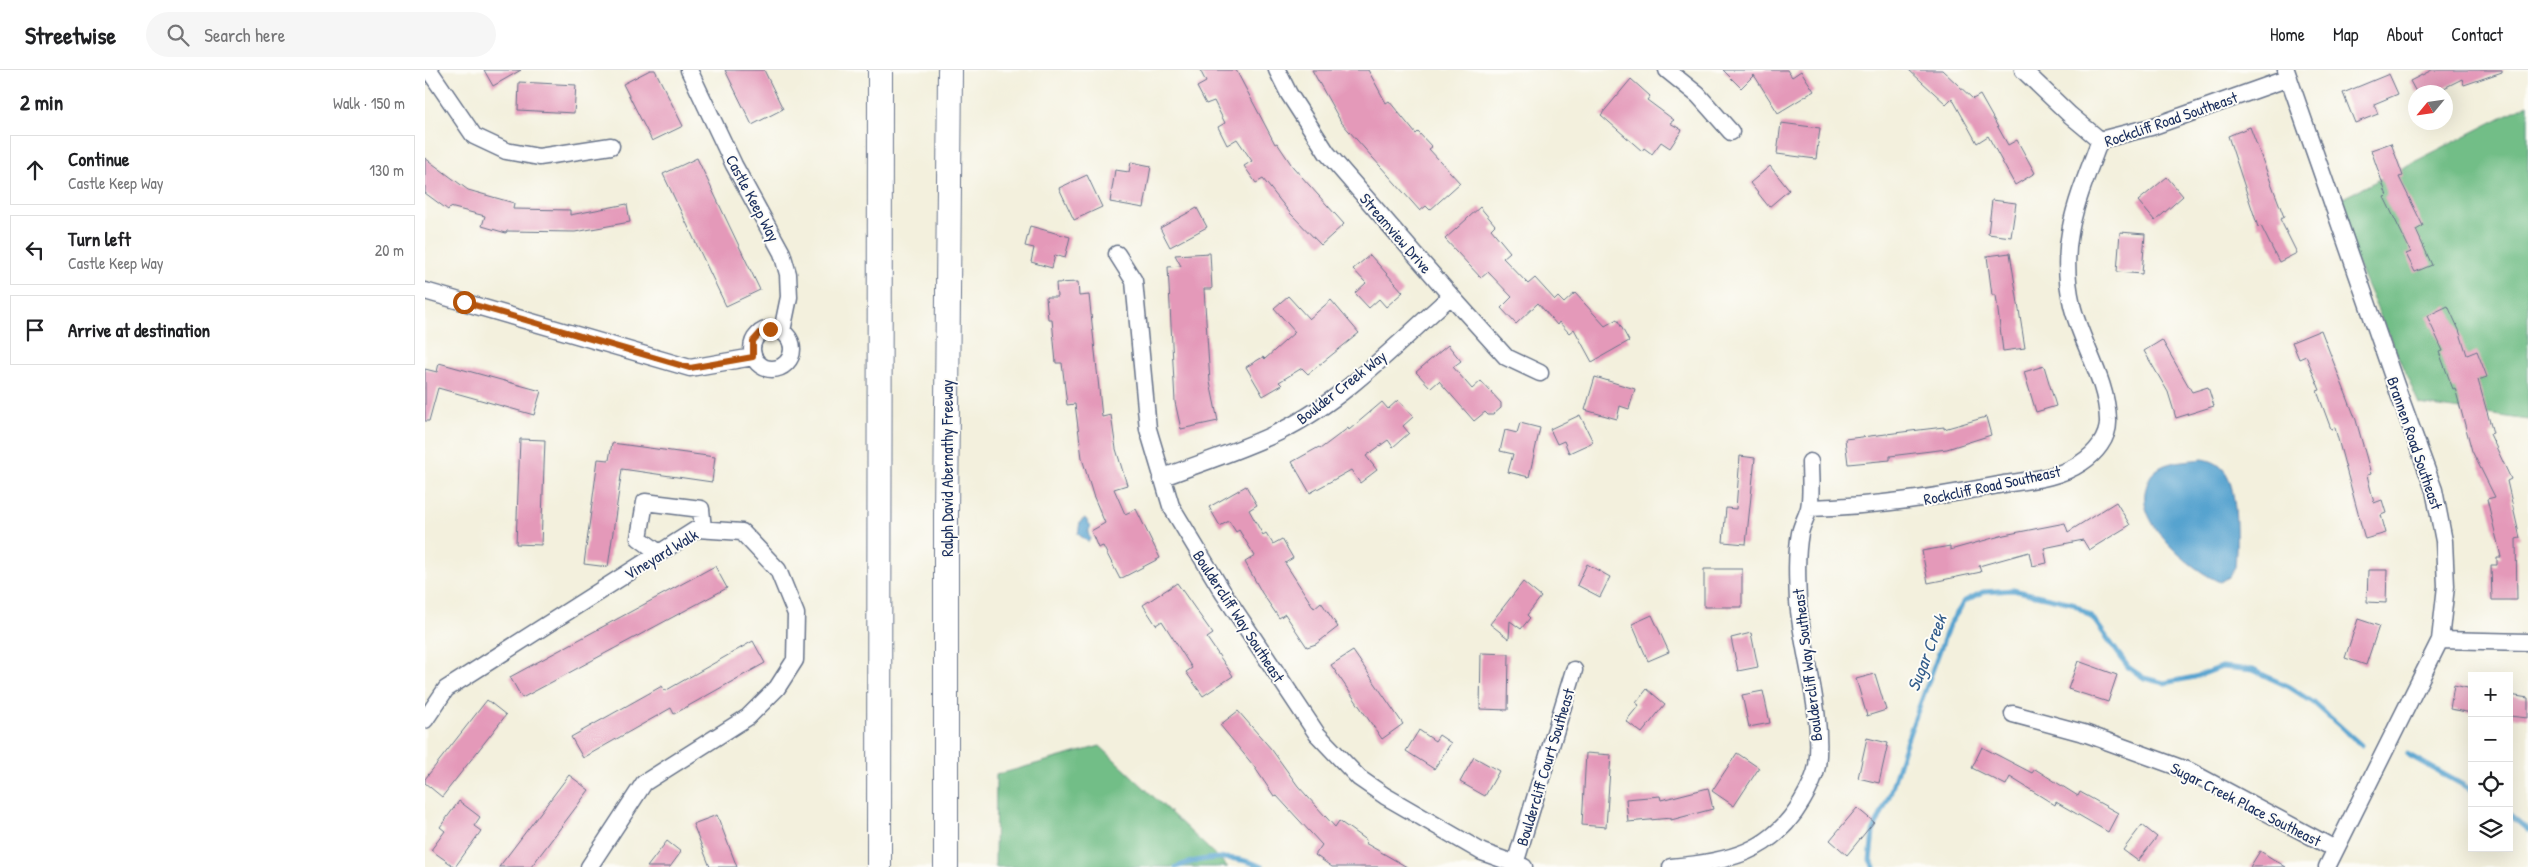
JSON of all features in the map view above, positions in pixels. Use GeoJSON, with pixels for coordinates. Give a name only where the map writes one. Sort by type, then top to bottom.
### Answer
{"type":"FeatureCollection","features":[{"type":"Feature","properties":{"kind":"highway"},"geometry":{"type":"LineString","coordinates":[[879,867],[880,70]]}},
{"type":"Feature","properties":{"kind":"highway","name":"Ralph David Abernathy Freeway"},"geometry":{"type":"LineString","coordinates":[[946,867],[946,517],[950,70]]}},
{"type":"Feature","properties":{"kind":"street"},"geometry":{"type":"LineString","coordinates":[[429,70],[475,136],[506,151],[539,157],[611,146]]}},
{"type":"Feature","properties":{"kind":"street","name":"Castle Keep Way"},"geometry":{"type":"LineString","coordinates":[[689,70],[734,165],[782,253],[788,274],[789,296],[782,331]]}},
{"type":"Feature","properties":{"kind":"street","name":"Streamview Drive"},"geometry":{"type":"LineString","coordinates":[[1277,70],[1289,94],[1327,152],[1451,296],[1506,357],[1540,373]]}},
{"type":"Feature","properties":{"kind":"street"},"geometry":{"type":"LineString","coordinates":[[1667,70],[1698,95],[1731,132]]}},
{"type":"Feature","properties":{"kind":"street"},"geometry":{"type":"LineString","coordinates":[[2023,70],[2070,115],[2100,140]]}},
{"type":"Feature","properties":{"kind":"street","name":"Rockcliff Road Southeast"},"geometry":{"type":"LineString","coordinates":[[1809,508],[1867,506],[1923,500],[2054,475],[2081,464],[2103,442],[2108,421],[2104,396],[2072,305],[2067,256],[2072,220],[2100,140],[2151,126],[2287,74]]}},
{"type":"Feature","properties":{"kind":"street","name":"Brannen Road Southeast"},"geometry":{"type":"LineString","coordinates":[[2287,74],[2400,397],[2435,490],[2444,542],[2446,586],[2440,640],[2327,867]]}},
{"type":"Feature","properties":{"kind":"street","name":"Bouldercliff Way Southeast"},"geometry":{"type":"LineString","coordinates":[[1117,254],[1134,281],[1148,429],[1161,478],[1171,506],[1219,586],[1317,734],[1339,760],[1359,778],[1392,800],[1473,847],[1520,866]]}},
{"type":"Feature","properties":{"kind":"street"},"geometry":{"type":"LineString","coordinates":[[425,291],[690,368],[753,357]]}},
{"type":"Feature","properties":{"kind":"street","name":"Boulder Creek Way"},"geometry":{"type":"LineString","coordinates":[[1161,478],[1282,431],[1322,406],[1353,382],[1451,296]]}},
{"type":"Feature","properties":{"kind":"street"},"geometry":{"type":"LineString","coordinates":[[770,329],[782,331],[792,342],[793,351],[789,362],[783,367],[769,370],[762,367],[753,357],[752,349],[758,335],[770,329]]}},
{"type":"Feature","properties":{"kind":"street","name":"Bouldercliff Way Southeast"},"geometry":{"type":"LineString","coordinates":[[1671,867],[1706,864],[1727,859],[1750,850],[1772,838],[1792,818],[1817,767],[1815,708],[1798,602],[1797,565],[1800,531],[1809,508],[1810,462]]}},
{"type":"Feature","properties":{"kind":"street"},"geometry":{"type":"LineString","coordinates":[[659,553],[639,538],[645,502],[701,509],[703,529]]}},
{"type":"Feature","properties":{"kind":"street","name":"Vineyard Walk"},"geometry":{"type":"LineString","coordinates":[[425,720],[446,689],[697,529],[742,532],[778,570],[796,614],[795,660],[777,688],[747,717],[644,783],[589,867]]}},
{"type":"Feature","properties":{"kind":"street"},"geometry":{"type":"LineString","coordinates":[[2440,640],[2528,642]]}},
{"type":"Feature","properties":{"kind":"street","name":"Bouldercliff Court Southeast"},"geometry":{"type":"LineString","coordinates":[[1520,866],[1574,670]]}},
{"type":"Feature","properties":{"kind":"street","name":"Sugar Creek Place Southeast"},"geometry":{"type":"LineString","coordinates":[[2013,714],[2087,734],[2189,771],[2335,850]]}},
{"type":"Feature","properties":{"kind":"green space"},"geometry":{"type":"Polygon","coordinates":[[[2528,104],[2528,420],[2419,404],[2331,204],[2528,104]]]}},
{"type":"Feature","properties":{"kind":"green space"},"geometry":{"type":"Polygon","coordinates":[[[1100,746],[1228,867],[995,867],[996,775],[1100,746]]]}},
{"type":"Feature","properties":{"kind":"water"},"geometry":{"type":"Polygon","coordinates":[[[2203,459],[2216,463],[2226,473],[2235,505],[2235,567],[2229,577],[2220,582],[2195,567],[2168,544],[2149,516],[2145,502],[2149,478],[2160,467],[2178,462],[2203,459]]]}},
{"type":"Feature","properties":{"kind":"water"},"geometry":{"type":"Polygon","coordinates":[[[1085,518],[1091,526],[1088,532],[1090,539],[1088,542],[1078,534],[1080,522],[1085,518]]]}},
{"type":"Feature","properties":{"kind":"building"},"geometry":{"type":"Polygon","coordinates":[[[484,70],[521,70],[493,86],[484,70]]]}},
{"type":"Feature","properties":{"kind":"building"},"geometry":{"type":"Polygon","coordinates":[[[650,70],[655,70],[683,126],[652,141],[623,84],[650,70]]]}},
{"type":"Feature","properties":{"kind":"building"},"geometry":{"type":"Polygon","coordinates":[[[725,70],[764,70],[783,109],[752,125],[725,70]]]}},
{"type":"Feature","properties":{"kind":"building"},"geometry":{"type":"Polygon","coordinates":[[[1200,70],[1236,70],[1275,144],[1277,143],[1293,167],[1344,224],[1321,245],[1290,213],[1263,179],[1256,183],[1244,166],[1252,161],[1237,139],[1227,145],[1218,127],[1225,123],[1214,101],[1206,104],[1197,87],[1206,82],[1200,70]]]}},
{"type":"Feature","properties":{"kind":"building"},"geometry":{"type":"Polygon","coordinates":[[[1312,70],[1368,70],[1386,103],[1389,101],[1416,134],[1418,132],[1432,147],[1429,149],[1460,183],[1430,210],[1426,206],[1420,211],[1341,122],[1312,70]]]}},
{"type":"Feature","properties":{"kind":"building"},"geometry":{"type":"Polygon","coordinates":[[[1723,70],[1787,70],[1792,77],[1801,71],[1814,91],[1778,113],[1754,75],[1741,88],[1723,70]]]}},
{"type":"Feature","properties":{"kind":"building"},"geometry":{"type":"Polygon","coordinates":[[[1909,70],[1942,70],[1973,99],[1980,95],[2008,145],[2017,140],[2035,173],[2015,185],[1988,136],[1977,143],[1952,98],[1946,104],[1909,70]]]}},
{"type":"Feature","properties":{"kind":"building"},"geometry":{"type":"Polygon","coordinates":[[[2432,70],[2502,70],[2502,72],[2464,85],[2462,79],[2450,85],[2412,85],[2410,81],[2432,70]]]}},
{"type":"Feature","properties":{"kind":"building"},"geometry":{"type":"Polygon","coordinates":[[[2389,74],[2398,94],[2374,104],[2378,114],[2355,123],[2343,93],[2389,74]]]}},
{"type":"Feature","properties":{"kind":"building"},"geometry":{"type":"Polygon","coordinates":[[[1631,79],[1650,96],[1647,100],[1674,120],[1670,123],[1682,130],[1670,148],[1661,142],[1652,154],[1644,148],[1642,151],[1601,115],[1631,79]]]}},
{"type":"Feature","properties":{"kind":"building"},"geometry":{"type":"Polygon","coordinates":[[[519,82],[576,85],[574,113],[518,110],[519,82]]]}},
{"type":"Feature","properties":{"kind":"building"},"geometry":{"type":"Polygon","coordinates":[[[1781,123],[1820,128],[1816,159],[1777,154],[1781,123]]]}},
{"type":"Feature","properties":{"kind":"building"},"geometry":{"type":"Polygon","coordinates":[[[2250,127],[2284,217],[2280,219],[2297,253],[2279,262],[2261,226],[2258,227],[2228,136],[2250,127]]]}},
{"type":"Feature","properties":{"kind":"building"},"geometry":{"type":"Polygon","coordinates":[[[2391,143],[2403,176],[2399,177],[2423,226],[2416,230],[2432,265],[2415,272],[2406,254],[2411,252],[2384,197],[2387,196],[2371,150],[2391,143]]]}},
{"type":"Feature","properties":{"kind":"building"},"geometry":{"type":"Polygon","coordinates":[[[425,158],[468,190],[514,203],[513,209],[570,210],[570,215],[627,204],[630,222],[575,232],[507,231],[506,233],[482,226],[485,216],[450,207],[448,210],[425,193],[425,158]]]}},
{"type":"Feature","properties":{"kind":"building"},"geometry":{"type":"Polygon","coordinates":[[[697,158],[760,290],[726,306],[663,174],[697,158]]]}},
{"type":"Feature","properties":{"kind":"building"},"geometry":{"type":"Polygon","coordinates":[[[1131,162],[1151,166],[1144,208],[1110,202],[1115,170],[1129,172],[1131,162]]]}},
{"type":"Feature","properties":{"kind":"building"},"geometry":{"type":"Polygon","coordinates":[[[1770,166],[1789,190],[1769,207],[1750,183],[1770,166]]]}},
{"type":"Feature","properties":{"kind":"building"},"geometry":{"type":"Polygon","coordinates":[[[1087,175],[1102,207],[1074,220],[1059,188],[1087,175]]]}},
{"type":"Feature","properties":{"kind":"building"},"geometry":{"type":"Polygon","coordinates":[[[2167,177],[2183,196],[2155,221],[2138,201],[2167,177]]]}},
{"type":"Feature","properties":{"kind":"building"},"geometry":{"type":"Polygon","coordinates":[[[1992,200],[2016,203],[2011,237],[1988,234],[1992,200]]]}},
{"type":"Feature","properties":{"kind":"building"},"geometry":{"type":"Polygon","coordinates":[[[1480,207],[1495,225],[1491,229],[1510,252],[1503,258],[1528,284],[1535,278],[1555,300],[1558,297],[1564,303],[1575,293],[1605,326],[1617,319],[1629,341],[1592,362],[1574,329],[1569,333],[1559,322],[1557,325],[1538,303],[1516,324],[1501,308],[1512,297],[1488,272],[1481,278],[1445,239],[1480,207]]]}},
{"type":"Feature","properties":{"kind":"building"},"geometry":{"type":"Polygon","coordinates":[[[1197,208],[1207,227],[1170,247],[1160,228],[1197,208]]]}},
{"type":"Feature","properties":{"kind":"building"},"geometry":{"type":"Polygon","coordinates":[[[1030,226],[1070,237],[1065,258],[1055,255],[1052,268],[1031,262],[1034,248],[1025,246],[1030,226]]]}},
{"type":"Feature","properties":{"kind":"building"},"geometry":{"type":"Polygon","coordinates":[[[2120,232],[2145,234],[2142,274],[2117,272],[2120,232]]]}},
{"type":"Feature","properties":{"kind":"building"},"geometry":{"type":"Polygon","coordinates":[[[1210,253],[1212,289],[1204,289],[1210,382],[1218,421],[1181,429],[1175,402],[1168,267],[1181,266],[1175,255],[1210,253]]]}},
{"type":"Feature","properties":{"kind":"building"},"geometry":{"type":"Polygon","coordinates":[[[2010,253],[2025,348],[2003,351],[1996,295],[1992,295],[1987,256],[2010,253]]]}},
{"type":"Feature","properties":{"kind":"building"},"geometry":{"type":"Polygon","coordinates":[[[1370,255],[1403,292],[1386,307],[1379,299],[1369,308],[1355,293],[1366,283],[1353,269],[1370,255]]]}},
{"type":"Feature","properties":{"kind":"building"},"geometry":{"type":"Polygon","coordinates":[[[1078,282],[1079,296],[1089,295],[1102,417],[1111,415],[1116,449],[1127,485],[1114,489],[1125,514],[1136,509],[1160,558],[1120,579],[1103,546],[1098,548],[1091,531],[1105,523],[1093,495],[1082,458],[1075,404],[1067,405],[1062,363],[1056,363],[1052,319],[1048,319],[1046,297],[1057,297],[1056,283],[1078,282]]]}},
{"type":"Feature","properties":{"kind":"building"},"geometry":{"type":"Polygon","coordinates":[[[1288,296],[1309,319],[1331,300],[1359,333],[1308,374],[1302,368],[1279,382],[1282,385],[1263,396],[1246,367],[1263,357],[1265,359],[1295,332],[1274,308],[1288,296]]]}},
{"type":"Feature","properties":{"kind":"building"},"geometry":{"type":"Polygon","coordinates":[[[2448,306],[2459,330],[2467,355],[2477,351],[2487,377],[2478,380],[2493,433],[2490,434],[2511,479],[2507,481],[2520,538],[2516,539],[2517,600],[2492,600],[2491,565],[2497,565],[2497,557],[2501,557],[2487,499],[2495,497],[2472,451],[2455,388],[2453,389],[2439,352],[2443,351],[2427,316],[2448,306]]]}},
{"type":"Feature","properties":{"kind":"building"},"geometry":{"type":"Polygon","coordinates":[[[2321,330],[2356,420],[2371,474],[2367,475],[2374,503],[2382,500],[2386,513],[2381,515],[2386,533],[2365,539],[2335,428],[2331,429],[2317,391],[2320,390],[2306,356],[2299,359],[2292,342],[2321,330]]]}},
{"type":"Feature","properties":{"kind":"building"},"geometry":{"type":"Polygon","coordinates":[[[2162,340],[2192,392],[2208,387],[2214,406],[2176,418],[2168,392],[2144,351],[2162,340]]]}},
{"type":"Feature","properties":{"kind":"building"},"geometry":{"type":"Polygon","coordinates":[[[1448,345],[1461,361],[1453,367],[1472,389],[1481,381],[1501,403],[1501,408],[1493,415],[1488,415],[1485,412],[1474,421],[1439,381],[1431,388],[1416,372],[1448,345]]]}},
{"type":"Feature","properties":{"kind":"building"},"geometry":{"type":"Polygon","coordinates":[[[439,363],[541,391],[534,415],[438,388],[429,421],[425,421],[425,369],[437,372],[439,363]]]}},
{"type":"Feature","properties":{"kind":"building"},"geometry":{"type":"Polygon","coordinates":[[[2044,366],[2056,406],[2036,412],[2024,372],[2044,366]]]}},
{"type":"Feature","properties":{"kind":"building"},"geometry":{"type":"Polygon","coordinates":[[[1595,377],[1635,389],[1629,409],[1620,406],[1617,419],[1585,410],[1595,377]]]}},
{"type":"Feature","properties":{"kind":"building"},"geometry":{"type":"Polygon","coordinates":[[[1398,400],[1413,417],[1403,426],[1409,433],[1393,447],[1388,440],[1366,456],[1377,470],[1360,483],[1351,470],[1310,493],[1292,462],[1319,447],[1320,449],[1348,428],[1349,430],[1382,402],[1388,409],[1398,400]]]}},
{"type":"Feature","properties":{"kind":"building"},"geometry":{"type":"Polygon","coordinates":[[[1580,415],[1593,442],[1569,453],[1564,441],[1557,444],[1550,429],[1580,415]]]}},
{"type":"Feature","properties":{"kind":"building"},"geometry":{"type":"Polygon","coordinates":[[[1986,417],[1991,435],[1947,449],[1890,456],[1890,460],[1848,464],[1845,439],[1944,427],[1944,429],[1986,417]]]}},
{"type":"Feature","properties":{"kind":"building"},"geometry":{"type":"Polygon","coordinates":[[[1520,423],[1540,428],[1529,477],[1508,472],[1513,454],[1500,451],[1505,430],[1517,433],[1520,423]]]}},
{"type":"Feature","properties":{"kind":"building"},"geometry":{"type":"Polygon","coordinates":[[[520,439],[545,440],[541,545],[516,544],[520,439]]]}},
{"type":"Feature","properties":{"kind":"building"},"geometry":{"type":"Polygon","coordinates":[[[612,443],[715,457],[712,482],[622,469],[608,567],[584,564],[598,459],[609,460],[612,443]]]}},
{"type":"Feature","properties":{"kind":"building"},"geometry":{"type":"Polygon","coordinates":[[[1740,456],[1755,458],[1746,544],[1723,542],[1726,508],[1736,509],[1740,456]]]}},
{"type":"Feature","properties":{"kind":"building"},"geometry":{"type":"Polygon","coordinates":[[[1246,486],[1257,505],[1249,510],[1263,535],[1266,533],[1273,544],[1282,539],[1293,558],[1285,563],[1314,608],[1321,602],[1338,627],[1316,644],[1307,647],[1285,614],[1279,618],[1262,593],[1245,562],[1255,556],[1239,530],[1236,532],[1229,521],[1220,526],[1209,507],[1246,486]]]}},
{"type":"Feature","properties":{"kind":"building"},"geometry":{"type":"Polygon","coordinates":[[[2116,502],[2130,525],[2089,550],[2083,540],[2044,548],[2047,563],[2032,566],[2029,552],[1979,566],[1981,572],[1928,583],[1922,551],[1950,546],[1950,550],[2004,535],[2065,523],[2068,532],[2116,502]]]}},
{"type":"Feature","properties":{"kind":"building"},"geometry":{"type":"Polygon","coordinates":[[[1587,564],[1610,577],[1600,597],[1577,585],[1587,564]]]}},
{"type":"Feature","properties":{"kind":"building"},"geometry":{"type":"Polygon","coordinates":[[[715,566],[727,588],[522,698],[510,677],[715,566]]]}},
{"type":"Feature","properties":{"kind":"building"},"geometry":{"type":"Polygon","coordinates":[[[1704,569],[1742,569],[1742,607],[1704,607],[1704,569]]]}},
{"type":"Feature","properties":{"kind":"building"},"geometry":{"type":"Polygon","coordinates":[[[2368,570],[2387,570],[2386,603],[2367,602],[2368,570]]]}},
{"type":"Feature","properties":{"kind":"building"},"geometry":{"type":"Polygon","coordinates":[[[1523,582],[1541,597],[1527,615],[1530,618],[1521,629],[1510,621],[1509,639],[1490,624],[1523,582]]]}},
{"type":"Feature","properties":{"kind":"building"},"geometry":{"type":"Polygon","coordinates":[[[1177,583],[1213,634],[1207,638],[1233,676],[1203,696],[1186,672],[1192,668],[1162,621],[1156,625],[1143,605],[1177,583]]]}},
{"type":"Feature","properties":{"kind":"building"},"geometry":{"type":"Polygon","coordinates":[[[1652,615],[1669,652],[1648,661],[1632,624],[1652,615]]]}},
{"type":"Feature","properties":{"kind":"building"},"geometry":{"type":"Polygon","coordinates":[[[2358,619],[2379,626],[2366,665],[2345,658],[2358,619]]]}},
{"type":"Feature","properties":{"kind":"building"},"geometry":{"type":"Polygon","coordinates":[[[1751,633],[1758,667],[1738,671],[1731,638],[1751,633]]]}},
{"type":"Feature","properties":{"kind":"building"},"geometry":{"type":"Polygon","coordinates":[[[753,641],[765,663],[674,714],[671,708],[583,758],[571,737],[662,686],[665,691],[753,641]]]}},
{"type":"Feature","properties":{"kind":"building"},"geometry":{"type":"Polygon","coordinates":[[[1353,651],[1403,724],[1382,739],[1331,665],[1353,651]]]}},
{"type":"Feature","properties":{"kind":"building"},"geometry":{"type":"Polygon","coordinates":[[[1481,653],[1509,654],[1508,710],[1480,709],[1481,653]]]}},
{"type":"Feature","properties":{"kind":"building"},"geometry":{"type":"Polygon","coordinates":[[[2078,661],[2117,675],[2108,702],[2068,689],[2078,661]]]}},
{"type":"Feature","properties":{"kind":"building"},"geometry":{"type":"Polygon","coordinates":[[[1875,674],[1886,710],[1867,716],[1856,679],[1875,674]]]}},
{"type":"Feature","properties":{"kind":"building"},"geometry":{"type":"Polygon","coordinates":[[[2454,685],[2468,688],[2468,712],[2450,709],[2454,685]]]}},
{"type":"Feature","properties":{"kind":"building"},"geometry":{"type":"Polygon","coordinates":[[[1647,689],[1665,704],[1642,733],[1626,721],[1639,705],[1636,703],[1647,689]]]}},
{"type":"Feature","properties":{"kind":"building"},"geometry":{"type":"Polygon","coordinates":[[[1763,691],[1770,723],[1749,727],[1742,695],[1763,691]]]}},
{"type":"Feature","properties":{"kind":"building"},"geometry":{"type":"Polygon","coordinates":[[[2513,696],[2528,698],[2528,718],[2513,716],[2513,696]]]}},
{"type":"Feature","properties":{"kind":"building"},"geometry":{"type":"Polygon","coordinates":[[[487,700],[506,715],[442,797],[425,783],[425,779],[487,700]]]}},
{"type":"Feature","properties":{"kind":"building"},"geometry":{"type":"Polygon","coordinates":[[[1238,711],[1272,750],[1298,786],[1335,827],[1339,821],[1367,841],[1365,843],[1407,867],[1332,867],[1315,855],[1322,845],[1276,795],[1274,796],[1253,765],[1220,725],[1238,711]]]}},
{"type":"Feature","properties":{"kind":"building"},"geometry":{"type":"Polygon","coordinates":[[[1419,730],[1435,741],[1439,735],[1451,743],[1434,769],[1406,751],[1419,730]]]}},
{"type":"Feature","properties":{"kind":"building"},"geometry":{"type":"Polygon","coordinates":[[[1867,738],[1888,743],[1879,783],[1858,778],[1867,738]]]}},
{"type":"Feature","properties":{"kind":"building"},"geometry":{"type":"Polygon","coordinates":[[[1982,747],[2032,773],[2035,769],[2078,796],[2080,792],[2118,813],[2108,832],[2056,802],[2055,805],[2010,777],[2006,785],[1972,768],[1982,747]]]}},
{"type":"Feature","properties":{"kind":"building"},"geometry":{"type":"Polygon","coordinates":[[[1586,753],[1611,755],[1606,827],[1582,825],[1586,753]]]}},
{"type":"Feature","properties":{"kind":"building"},"geometry":{"type":"Polygon","coordinates":[[[1737,753],[1759,768],[1734,806],[1712,791],[1737,753]]]}},
{"type":"Feature","properties":{"kind":"building"},"geometry":{"type":"Polygon","coordinates":[[[1474,757],[1499,771],[1485,796],[1460,782],[1474,757]]]}},
{"type":"Feature","properties":{"kind":"building"},"geometry":{"type":"Polygon","coordinates":[[[569,775],[589,790],[531,867],[499,867],[569,775]]]}},
{"type":"Feature","properties":{"kind":"building"},"geometry":{"type":"Polygon","coordinates":[[[1708,788],[1713,809],[1671,820],[1671,818],[1628,822],[1626,799],[1660,796],[1661,800],[1708,788]]]}},
{"type":"Feature","properties":{"kind":"building"},"geometry":{"type":"Polygon","coordinates":[[[459,801],[480,817],[474,826],[481,831],[455,867],[431,850],[445,831],[440,827],[459,801]]]}},
{"type":"Feature","properties":{"kind":"building"},"geometry":{"type":"Polygon","coordinates":[[[1857,808],[1874,822],[1847,855],[1830,840],[1857,808]]]}},
{"type":"Feature","properties":{"kind":"building"},"geometry":{"type":"Polygon","coordinates":[[[717,815],[737,867],[710,867],[693,824],[717,815]]]}},
{"type":"Feature","properties":{"kind":"building"},"geometry":{"type":"Polygon","coordinates":[[[2142,825],[2157,837],[2138,861],[2123,850],[2142,825]]]}},
{"type":"Feature","properties":{"kind":"building"},"geometry":{"type":"Polygon","coordinates":[[[667,841],[681,852],[670,867],[647,867],[667,841]]]}},
{"type":"Feature","properties":{"kind":"building"},"geometry":{"type":"Polygon","coordinates":[[[2260,851],[2286,867],[2250,867],[2260,851]]]}},
{"type":"Feature","properties":{"kind":"waterway","name":"Sugar Creek"},"geometry":{"type":"LineString","coordinates":[[1874,867],[1870,860],[1873,832],[1890,794],[1903,751],[1949,625],[1965,601],[1983,592],[2013,590],[2072,603],[2092,617],[2128,667],[2144,678],[2164,683],[2195,677],[2222,667],[2253,670],[2289,687],[2314,703],[2361,745]]}},
{"type":"Feature","properties":{"kind":"waterway","name":"Sugar Creek"},"geometry":{"type":"LineString","coordinates":[[2407,754],[2468,788]]}},
{"type":"Feature","properties":{"kind":"waterway","name":"Sugar Creek"},"geometry":{"type":"LineString","coordinates":[[2513,817],[2528,830]]}},
{"type":"Feature","properties":{"kind":"waterway","name":"Sugar Creek"},"geometry":{"type":"LineString","coordinates":[[1176,867],[1187,863],[1219,858],[1241,860],[1262,867]]}},
{"type":"Feature","properties":{"kind":"route"},"geometry":{"type":"LineString","coordinates":[[464,302],[690,368],[753,357],[753,341],[761,332],[770,329]]}}]}
